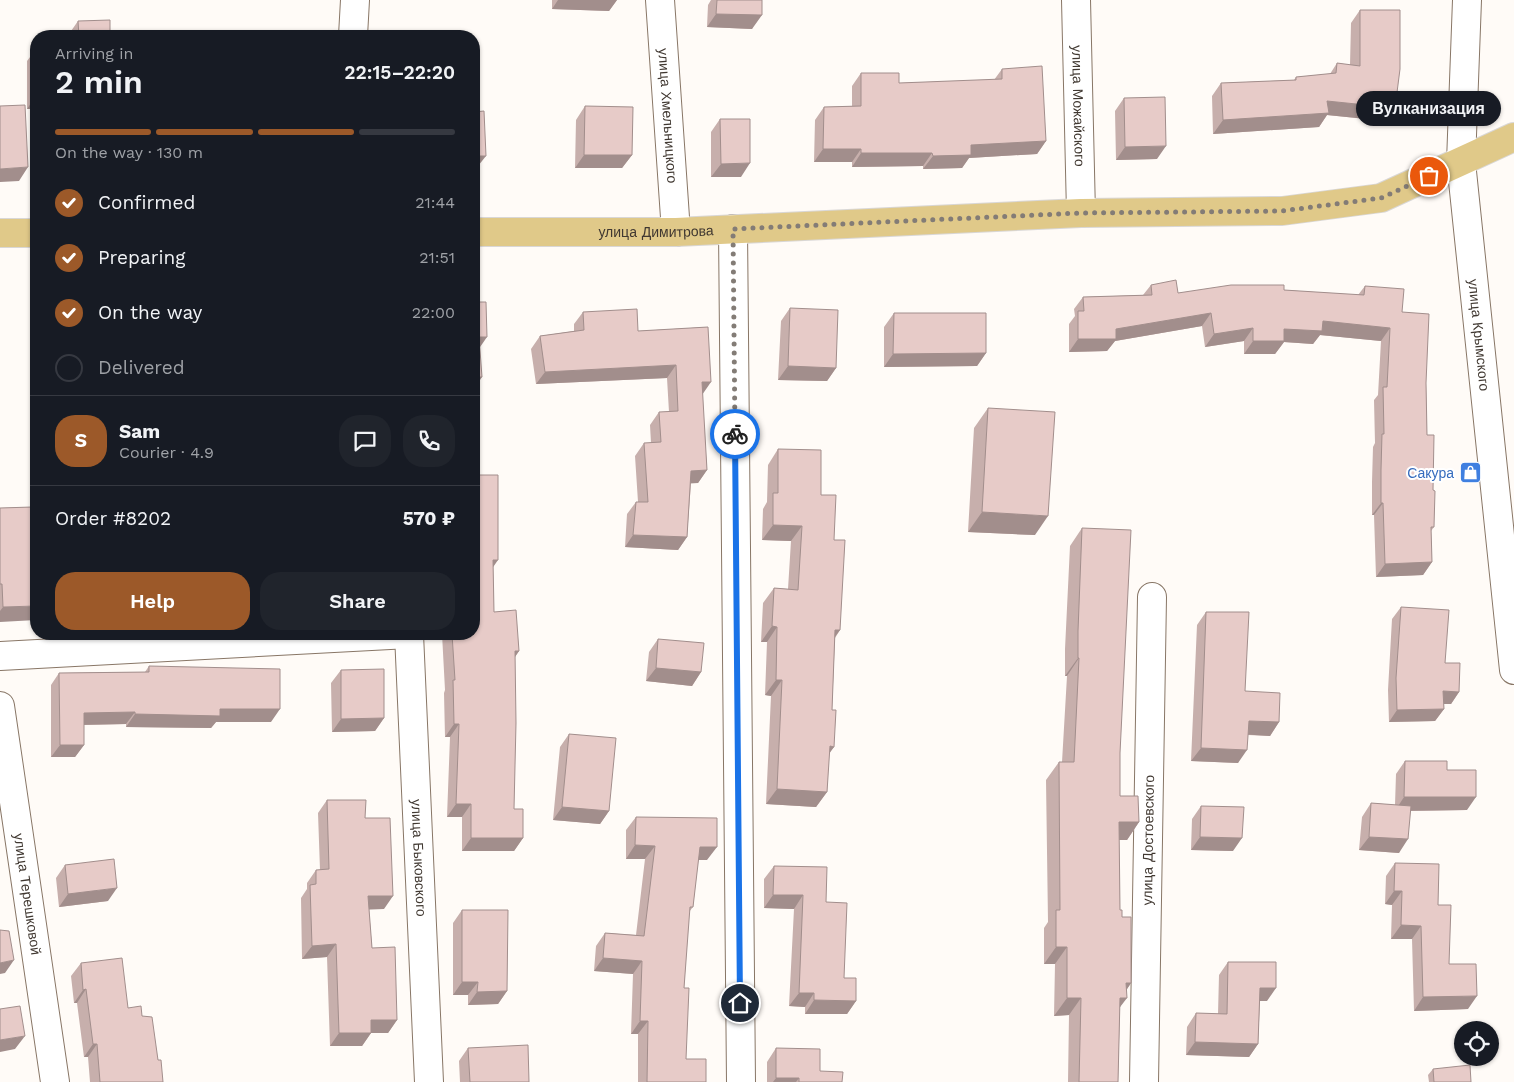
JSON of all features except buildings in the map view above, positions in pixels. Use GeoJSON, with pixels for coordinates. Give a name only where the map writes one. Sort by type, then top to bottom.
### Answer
{"type":"FeatureCollection","features":[{"type":"Feature","properties":{"kind":"main road","name":"улица Димитрова"},"geometry":{"type":"LineString","coordinates":[[480,232],[676,232],[1080,213],[1282,211],[1381,198],[1514,137]]}},
{"type":"Feature","properties":{"kind":"main road"},"geometry":{"type":"LineString","coordinates":[[0,233],[30,233]]}},
{"type":"Feature","properties":{"kind":"street"},"geometry":{"type":"LineString","coordinates":[[353,30],[354,0]]}},
{"type":"Feature","properties":{"kind":"street","name":"улица Хмельницкого"},"geometry":{"type":"LineString","coordinates":[[660,0],[676,232]]}},
{"type":"Feature","properties":{"kind":"street","name":"улица Можайского"},"geometry":{"type":"LineString","coordinates":[[1076,0],[1080,213]]}},
{"type":"Feature","properties":{"kind":"street","name":"улица Крымского"},"geometry":{"type":"LineString","coordinates":[[1467,0],[1461,162],[1514,670]]}},
{"type":"Feature","properties":{"kind":"street"},"geometry":{"type":"LineString","coordinates":[[733,229],[741,1082]]}},
{"type":"Feature","properties":{"kind":"street","name":"улица Достоевского"},"geometry":{"type":"LineString","coordinates":[[1144,1082],[1152,597]]}},
{"type":"Feature","properties":{"kind":"street"},"geometry":{"type":"LineString","coordinates":[[0,656],[297,640]]}},
{"type":"Feature","properties":{"kind":"street","name":"улица Быковского"},"geometry":{"type":"LineString","coordinates":[[409,640],[429,1082]]}},
{"type":"Feature","properties":{"kind":"street","name":"улица Терешковой"},"geometry":{"type":"LineString","coordinates":[[0,706],[55,1082]]}},
{"type":"Feature","properties":{"kind":"way so far"},"geometry":{"type":"LineString","coordinates":[[735,434],[733,229],[1080,213],[1282,211],[1381,198],[1429,176]]}},
{"type":"Feature","properties":{"kind":"place","name":"Вулканизация"},"geometry":{"type":"Point","coordinates":[1429,176]}},
{"type":"Feature","properties":{"kind":"place","name":"Сакура"},"geometry":{"type":"Point","coordinates":[1470,473]}},
{"type":"Feature","properties":{"kind":"route"},"geometry":{"type":"LineString","coordinates":[[735,434],[740,1003]]}}]}
